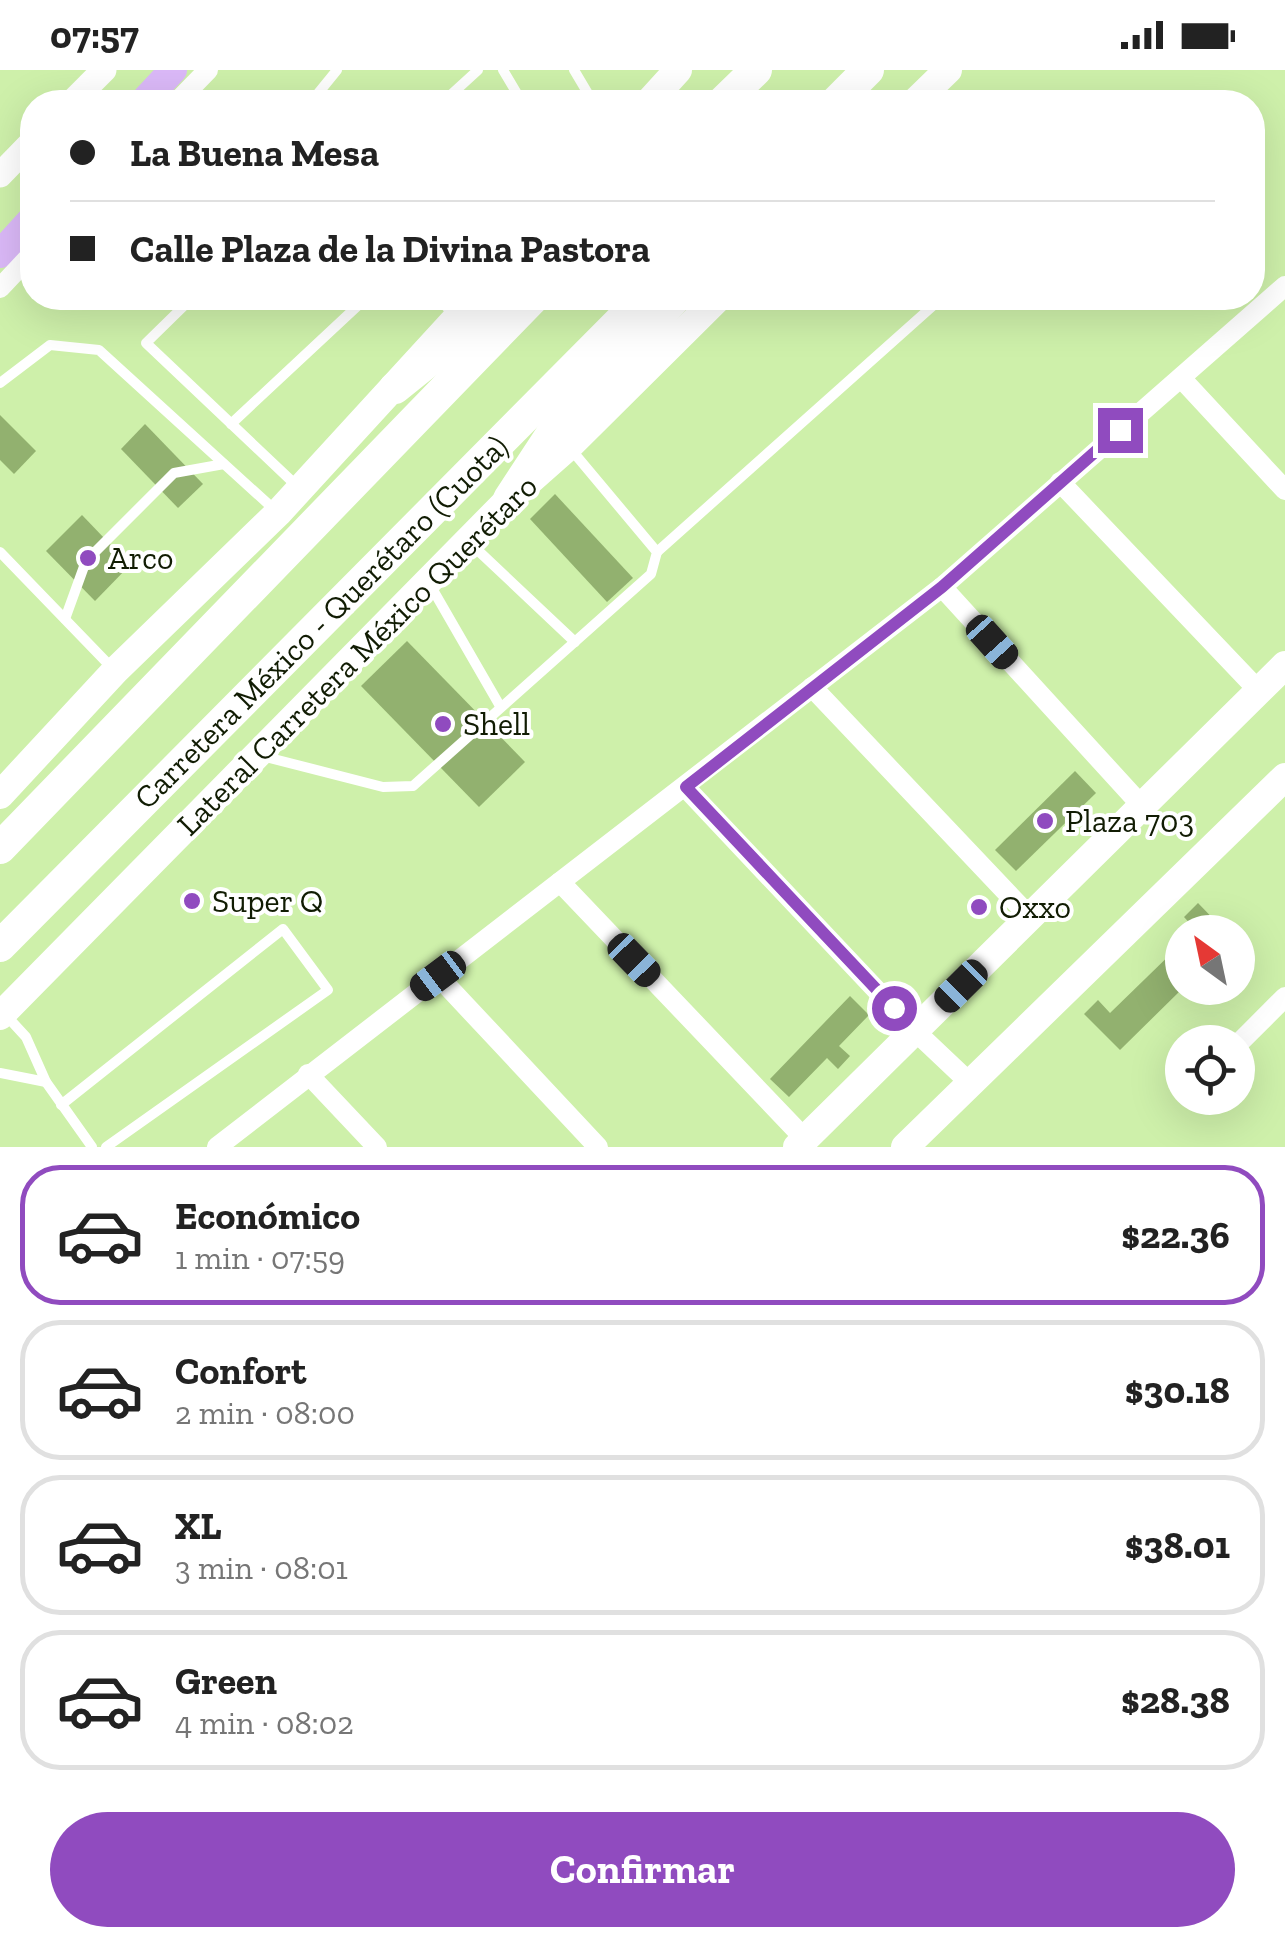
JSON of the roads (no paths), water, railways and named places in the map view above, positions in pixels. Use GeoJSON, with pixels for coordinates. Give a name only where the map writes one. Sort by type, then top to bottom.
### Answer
{"type":"FeatureCollection","features":[{"type":"Feature","properties":{"kind":"highway"},"geometry":{"type":"LineString","coordinates":[[735,90],[756,70]]}},
{"type":"Feature","properties":{"kind":"highway"},"geometry":{"type":"LineString","coordinates":[[848,90],[868,70]]}},
{"type":"Feature","properties":{"kind":"highway"},"geometry":{"type":"LineString","coordinates":[[395,388],[492,310]]}},
{"type":"Feature","properties":{"kind":"highway"},"geometry":{"type":"LineString","coordinates":[[0,848],[521,310]]}},
{"type":"Feature","properties":{"kind":"highway","name":"Carretera México - Querétaro (Cuota)"},"geometry":{"type":"LineString","coordinates":[[0,946],[631,310]]}},
{"type":"Feature","properties":{"kind":"highway"},"geometry":{"type":"LineString","coordinates":[[509,499],[551,434],[664,310]]}},
{"type":"Feature","properties":{"kind":"main road"},"geometry":{"type":"LineString","coordinates":[[660,90],[678,70]]}},
{"type":"Feature","properties":{"kind":"main road"},"geometry":{"type":"LineString","coordinates":[[927,90],[948,70]]}},
{"type":"Feature","properties":{"kind":"main road"},"geometry":{"type":"LineString","coordinates":[[2,790],[115,671],[278,513],[395,388],[447,310]]}},
{"type":"Feature","properties":{"kind":"main road","name":"Lateral Carretera México Querétaro"},"geometry":{"type":"LineString","coordinates":[[2,1014],[509,499],[569,446],[706,310]]}},
{"type":"Feature","properties":{"kind":"main road"},"geometry":{"type":"LineString","coordinates":[[801,1143],[1285,666]]}},
{"type":"Feature","properties":{"kind":"main road"},"geometry":{"type":"LineString","coordinates":[[905,1147],[1285,777]]}},
{"type":"Feature","properties":{"kind":"street"},"geometry":{"type":"LineString","coordinates":[[84,90],[104,70]]}},
{"type":"Feature","properties":{"kind":"street"},"geometry":{"type":"LineString","coordinates":[[189,90],[208,70]]}},
{"type":"Feature","properties":{"kind":"street"},"geometry":{"type":"LineString","coordinates":[[0,175],[20,154]]}},
{"type":"Feature","properties":{"kind":"street"},"geometry":{"type":"LineString","coordinates":[[0,288],[20,267]]}},
{"type":"Feature","properties":{"kind":"street"},"geometry":{"type":"LineString","coordinates":[[1265,304],[1285,286]]}},
{"type":"Feature","properties":{"kind":"street"},"geometry":{"type":"LineString","coordinates":[[217,1147],[942,587],[1258,310]]}},
{"type":"Feature","properties":{"kind":"street"},"geometry":{"type":"LineString","coordinates":[[1181,378],[1285,490]]}},
{"type":"Feature","properties":{"kind":"street"},"geometry":{"type":"LineString","coordinates":[[1060,482],[1259,691]]}},
{"type":"Feature","properties":{"kind":"street"},"geometry":{"type":"LineString","coordinates":[[942,587],[1142,806]]}},
{"type":"Feature","properties":{"kind":"street"},"geometry":{"type":"LineString","coordinates":[[812,687],[1030,917]]}},
{"type":"Feature","properties":{"kind":"street"},"geometry":{"type":"LineString","coordinates":[[686,787],[915,1031],[970,1084]]}},
{"type":"Feature","properties":{"kind":"street"},"geometry":{"type":"LineString","coordinates":[[560,882],[801,1143]]}},
{"type":"Feature","properties":{"kind":"street"},"geometry":{"type":"LineString","coordinates":[[438,976],[598,1147]]}},
{"type":"Feature","properties":{"kind":"street"},"geometry":{"type":"LineString","coordinates":[[1255,1027],[1285,997]]}},
{"type":"Feature","properties":{"kind":"street"},"geometry":{"type":"LineString","coordinates":[[308,1074],[377,1147]]}},
{"type":"Feature","properties":{"kind":"lane"},"geometry":{"type":"LineString","coordinates":[[321,90],[337,70]]}},
{"type":"Feature","properties":{"kind":"lane"},"geometry":{"type":"LineString","coordinates":[[456,90],[478,70]]}},
{"type":"Feature","properties":{"kind":"lane"},"geometry":{"type":"LineString","coordinates":[[180,310],[146,343],[300,489]]}},
{"type":"Feature","properties":{"kind":"lane"},"geometry":{"type":"LineString","coordinates":[[231,424],[353,310]]}},
{"type":"Feature","properties":{"kind":"lane"},"geometry":{"type":"LineString","coordinates":[[255,754],[382,786],[413,786],[651,574],[657,552],[928,310]]}},
{"type":"Feature","properties":{"kind":"lane"},"geometry":{"type":"LineString","coordinates":[[0,383],[50,344],[100,350],[278,513]]}},
{"type":"Feature","properties":{"kind":"lane"},"geometry":{"type":"LineString","coordinates":[[569,446],[657,552]]}},
{"type":"Feature","properties":{"kind":"lane"},"geometry":{"type":"LineString","coordinates":[[65,620],[86,561],[174,473],[224,464]]}},
{"type":"Feature","properties":{"kind":"lane"},"geometry":{"type":"LineString","coordinates":[[469,542],[575,642]]}},
{"type":"Feature","properties":{"kind":"lane"},"geometry":{"type":"LineString","coordinates":[[0,552],[115,671]]}},
{"type":"Feature","properties":{"kind":"lane"},"geometry":{"type":"LineString","coordinates":[[430,583],[500,706]]}},
{"type":"Feature","properties":{"kind":"lane"},"geometry":{"type":"LineString","coordinates":[[61,1104],[283,929],[328,990],[106,1147]]}},
{"type":"Feature","properties":{"kind":"lane"},"geometry":{"type":"LineString","coordinates":[[2,1014],[26,1037],[46,1082],[92,1147]]}},
{"type":"Feature","properties":{"kind":"lane"},"geometry":{"type":"LineString","coordinates":[[0,1073],[46,1082]]}},
{"type":"Feature","properties":{"kind":"waterway"},"geometry":{"type":"LineString","coordinates":[[154,90],[173,70]]}},
{"type":"Feature","properties":{"kind":"waterway"},"geometry":{"type":"LineString","coordinates":[[0,254],[20,232]]}},
{"type":"Feature","properties":{"kind":"place","name":"Arco"},"geometry":{"type":"Point","coordinates":[88,558]}},
{"type":"Feature","properties":{"kind":"place","name":"Shell"},"geometry":{"type":"Point","coordinates":[443,724]}},
{"type":"Feature","properties":{"kind":"place","name":"Plaza 703"},"geometry":{"type":"Point","coordinates":[1045,821]}},
{"type":"Feature","properties":{"kind":"place","name":"Super Q"},"geometry":{"type":"Point","coordinates":[192,901]}},
{"type":"Feature","properties":{"kind":"place","name":"Oxxo"},"geometry":{"type":"Point","coordinates":[979,907]}}]}
